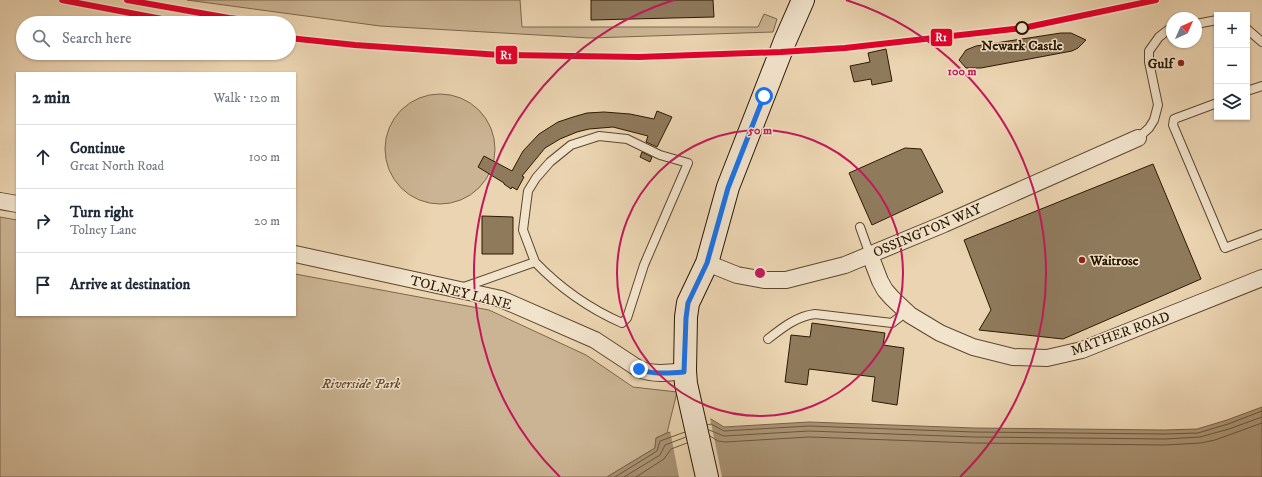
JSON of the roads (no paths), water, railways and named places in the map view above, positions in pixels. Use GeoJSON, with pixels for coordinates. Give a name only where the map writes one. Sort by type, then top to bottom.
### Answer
{"type":"FeatureCollection","features":[{"type":"Feature","properties":{"kind":"main road"},"geometry":{"type":"LineString","coordinates":[[708,477],[684,372],[688,303],[707,263],[728,188],[785,41],[803,0]]}},
{"type":"Feature","properties":{"kind":"street","name":"OSSINGTON WAY"},"geometry":{"type":"LineString","coordinates":[[707,263],[737,275],[764,280],[786,280],[846,265],[944,224],[1138,138]]}},
{"type":"Feature","properties":{"kind":"street"},"geometry":{"type":"LineString","coordinates":[[0,201],[16,204]]}},
{"type":"Feature","properties":{"kind":"street","name":"TOLNEY LANE"},"geometry":{"type":"LineString","coordinates":[[296,254],[501,299],[595,340],[639,369],[659,374],[684,372]]}},
{"type":"Feature","properties":{"kind":"street","name":"MATHER ROAD"},"geometry":{"type":"LineString","coordinates":[[870,255],[885,290],[906,312],[934,330],[973,347],[1013,357],[1047,358],[1082,350],[1262,278]]}},
{"type":"Feature","properties":{"kind":"lane"},"geometry":{"type":"LineString","coordinates":[[1202,23],[1214,21]]}},
{"type":"Feature","properties":{"kind":"lane"},"geometry":{"type":"LineString","coordinates":[[1138,138],[1149,128],[1154,120],[1158,106],[1149,62],[1149,51],[1159,36],[1166,31]]}},
{"type":"Feature","properties":{"kind":"lane"},"geometry":{"type":"LineString","coordinates":[[1250,32],[1262,42]]}},
{"type":"Feature","properties":{"kind":"lane"},"geometry":{"type":"LineString","coordinates":[[1250,90],[1262,86]]}},
{"type":"Feature","properties":{"kind":"lane"},"geometry":{"type":"LineString","coordinates":[[1214,104],[1174,119],[1173,125],[1225,248],[1262,234]]}},
{"type":"Feature","properties":{"kind":"lane"},"geometry":{"type":"LineString","coordinates":[[599,136],[627,140],[660,155],[688,164],[644,265],[633,304],[627,318],[622,323],[604,315],[571,294],[536,262],[523,230],[528,191],[536,178],[550,162],[571,145],[599,136]]}},
{"type":"Feature","properties":{"kind":"lane"},"geometry":{"type":"LineString","coordinates":[[860,227],[870,255]]}},
{"type":"Feature","properties":{"kind":"lane"},"geometry":{"type":"LineString","coordinates":[[456,289],[536,262]]}},
{"type":"Feature","properties":{"kind":"lane"},"geometry":{"type":"LineString","coordinates":[[768,339],[805,315],[815,314],[892,323],[906,312]]}},
{"type":"Feature","properties":{"kind":"water"},"geometry":{"type":"Polygon","coordinates":[[[1262,407],[1262,477],[607,477],[655,448],[656,438],[711,419],[724,427],[809,422],[974,428],[1165,430],[1197,429],[1262,407]]]}},
{"type":"Feature","properties":{"kind":"place","name":"Newark Castle"},"geometry":{"type":"Point","coordinates":[1022,28]}},
{"type":"Feature","properties":{"kind":"place","name":"Gulf"},"geometry":{"type":"Point","coordinates":[1181,63]}},
{"type":"Feature","properties":{"kind":"place","name":"Waitrose"},"geometry":{"type":"Point","coordinates":[1082,260]}},
{"type":"Feature","properties":{"kind":"park label","name":"Riverside Park"},"geometry":{"type":"Point","coordinates":[361,383]}}]}
